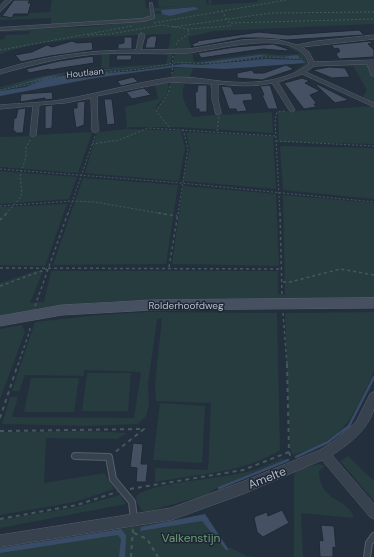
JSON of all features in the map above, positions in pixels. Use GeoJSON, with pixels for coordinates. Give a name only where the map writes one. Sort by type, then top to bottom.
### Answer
{"type":"FeatureCollection","features":[{"type":"Feature","properties":{"kind":"main road","name":"Rolderhoofdweg"},"geometry":{"type":"LineString","coordinates":[[0,321],[33,315],[92,308],[152,305],[374,303]]}},
{"type":"Feature","properties":{"kind":"street"},"geometry":{"type":"LineString","coordinates":[[0,10],[9,0]]}},
{"type":"Feature","properties":{"kind":"street"},"geometry":{"type":"LineString","coordinates":[[138,52],[142,35]]}},
{"type":"Feature","properties":{"kind":"street","name":"Houtlaan"},"geometry":{"type":"LineString","coordinates":[[296,47],[317,43],[374,37]]}},
{"type":"Feature","properties":{"kind":"street","name":"Houtlaan"},"geometry":{"type":"LineString","coordinates":[[0,72],[42,60],[85,53],[174,52],[261,41],[280,42],[296,47],[307,54],[311,62]]}},
{"type":"Feature","properties":{"kind":"street"},"geometry":{"type":"LineString","coordinates":[[0,107],[36,105],[94,96],[169,80],[252,84],[274,81],[302,72],[311,62],[372,62],[371,69],[374,75]]}},
{"type":"Feature","properties":{"kind":"street"},"geometry":{"type":"LineString","coordinates":[[302,72],[374,105]]}},
{"type":"Feature","properties":{"kind":"street"},"geometry":{"type":"LineString","coordinates":[[274,81],[292,110]]}},
{"type":"Feature","properties":{"kind":"street"},"geometry":{"type":"LineString","coordinates":[[215,83],[215,99],[218,113]]}},
{"type":"Feature","properties":{"kind":"street"},"geometry":{"type":"LineString","coordinates":[[94,96],[96,131]]}},
{"type":"Feature","properties":{"kind":"street"},"geometry":{"type":"LineString","coordinates":[[33,135],[36,105]]}},
{"type":"Feature","properties":{"kind":"street","name":"Amelte"},"geometry":{"type":"LineString","coordinates":[[0,541],[171,514],[199,505],[324,454],[349,437],[360,426],[374,397]]}},
{"type":"Feature","properties":{"kind":"street"},"geometry":{"type":"LineString","coordinates":[[324,454],[374,513]]}},
{"type":"Feature","properties":{"kind":"lane"},"geometry":{"type":"LineString","coordinates":[[0,29],[89,26],[110,22],[146,20],[153,17],[151,4]]}},
{"type":"Feature","properties":{"kind":"lane"},"geometry":{"type":"LineString","coordinates":[[75,456],[108,457],[109,468],[114,481],[132,500],[135,509],[134,519]]}},
{"type":"Feature","properties":{"kind":"lane"},"geometry":{"type":"LineString","coordinates":[[367,557],[369,543],[374,536]]}},
{"type":"Feature","properties":{"kind":"path"},"geometry":{"type":"LineString","coordinates":[[153,23],[286,0]]}},
{"type":"Feature","properties":{"kind":"path"},"geometry":{"type":"LineString","coordinates":[[222,11],[230,23]]}},
{"type":"Feature","properties":{"kind":"path"},"geometry":{"type":"LineString","coordinates":[[173,27],[227,18],[271,13],[300,14],[374,12]]}},
{"type":"Feature","properties":{"kind":"path"},"geometry":{"type":"LineString","coordinates":[[87,35],[106,35],[162,24],[188,29],[230,26],[230,23],[374,19]]}},
{"type":"Feature","properties":{"kind":"path"},"geometry":{"type":"LineString","coordinates":[[0,50],[132,26]]}},
{"type":"Feature","properties":{"kind":"path"},"geometry":{"type":"LineString","coordinates":[[174,52],[177,43],[189,34],[188,29]]}},
{"type":"Feature","properties":{"kind":"path","name":"Houtlaan"},"geometry":{"type":"LineString","coordinates":[[0,90],[27,85],[47,78],[180,62],[207,64],[265,57],[311,62]]}},
{"type":"Feature","properties":{"kind":"path"},"geometry":{"type":"LineString","coordinates":[[172,64],[174,69]]}},
{"type":"Feature","properties":{"kind":"path"},"geometry":{"type":"LineString","coordinates":[[169,80],[169,92],[165,99],[157,106],[156,111],[170,128]]}},
{"type":"Feature","properties":{"kind":"path"},"geometry":{"type":"LineString","coordinates":[[292,110],[277,112],[275,120],[280,192],[283,282],[282,294],[285,313],[282,313],[285,320],[289,452],[298,465]]}},
{"type":"Feature","properties":{"kind":"path"},"geometry":{"type":"LineString","coordinates":[[217,131],[218,113]]}},
{"type":"Feature","properties":{"kind":"path"},"geometry":{"type":"LineString","coordinates":[[92,144],[119,140],[148,128],[170,128],[276,136]]}},
{"type":"Feature","properties":{"kind":"path"},"geometry":{"type":"LineString","coordinates":[[168,268],[181,183],[188,149],[183,129]]}},
{"type":"Feature","properties":{"kind":"path"},"geometry":{"type":"LineString","coordinates":[[0,418],[30,330],[28,328],[48,268],[96,131]]}},
{"type":"Feature","properties":{"kind":"path"},"geometry":{"type":"LineString","coordinates":[[0,220],[20,198],[22,193],[20,176],[26,157],[26,147],[33,135]]}},
{"type":"Feature","properties":{"kind":"path"},"geometry":{"type":"LineString","coordinates":[[276,141],[374,146]]}},
{"type":"Feature","properties":{"kind":"path"},"geometry":{"type":"LineString","coordinates":[[0,169],[181,183],[374,202]]}},
{"type":"Feature","properties":{"kind":"path"},"geometry":{"type":"LineString","coordinates":[[0,206],[72,201],[95,202],[177,216]]}},
{"type":"Feature","properties":{"kind":"path"},"geometry":{"type":"LineString","coordinates":[[0,268],[282,269]]}},
{"type":"Feature","properties":{"kind":"path"},"geometry":{"type":"LineString","coordinates":[[0,286],[48,268]]}},
{"type":"Feature","properties":{"kind":"path"},"geometry":{"type":"LineString","coordinates":[[283,282],[290,282],[340,269],[362,275],[374,275]]}},
{"type":"Feature","properties":{"kind":"path"},"geometry":{"type":"LineString","coordinates":[[0,431],[144,429],[108,457]]}},
{"type":"Feature","properties":{"kind":"path"},"geometry":{"type":"LineString","coordinates":[[0,519],[78,505],[122,490],[243,470],[289,452]]}},
{"type":"Feature","properties":{"kind":"path"},"geometry":{"type":"LineString","coordinates":[[131,557],[134,519]]}},
{"type":"Feature","properties":{"kind":"path"},"geometry":{"type":"LineString","coordinates":[[133,532],[147,539],[158,557]]}},
{"type":"Feature","properties":{"kind":"green space"},"geometry":{"type":"Polygon","coordinates":[[[52,0],[145,0],[146,8],[150,9],[151,17],[147,19],[51,26],[51,18],[0,20],[0,17],[28,16],[29,13],[50,12],[52,0]]]}},
{"type":"Feature","properties":{"kind":"green space"},"geometry":{"type":"Polygon","coordinates":[[[158,0],[206,0],[207,5],[209,5],[208,0],[211,0],[212,4],[210,5],[258,2],[258,0],[374,0],[374,24],[214,31],[188,37],[191,48],[203,48],[175,51],[178,41],[174,51],[141,51],[143,45],[142,50],[168,50],[171,34],[145,35],[145,37],[139,37],[139,35],[104,37],[51,42],[0,54],[0,40],[4,39],[6,35],[28,34],[30,31],[0,32],[0,30],[86,27],[142,21],[152,19],[154,14],[161,13],[170,16],[199,9],[183,7],[153,12],[155,8],[177,6],[159,7],[158,0]]]}},
{"type":"Feature","properties":{"kind":"green space"},"geometry":{"type":"Polygon","coordinates":[[[290,46],[301,51],[309,59],[266,57],[208,63],[173,63],[175,53],[192,51],[194,62],[262,53],[279,55],[301,54],[288,47],[290,46]]]}},
{"type":"Feature","properties":{"kind":"green space"},"geometry":{"type":"Polygon","coordinates":[[[119,52],[119,54],[110,54],[109,67],[166,64],[168,55],[164,55],[164,53],[173,53],[170,64],[172,66],[45,79],[30,85],[0,91],[2,89],[0,87],[41,76],[101,67],[102,54],[88,54],[119,52]],[[135,66],[72,72],[44,77],[19,85],[30,83],[46,77],[135,66]]]}},
{"type":"Feature","properties":{"kind":"green space"},"geometry":{"type":"Polygon","coordinates":[[[268,58],[283,60],[269,59],[240,62],[268,58]]]}},
{"type":"Feature","properties":{"kind":"green space"},"geometry":{"type":"Polygon","coordinates":[[[309,59],[309,64],[298,72],[294,71],[306,63],[305,61],[286,60],[309,59]]]}},
{"type":"Feature","properties":{"kind":"green space"},"geometry":{"type":"Polygon","coordinates":[[[240,62],[224,64],[208,64],[240,62]]]}},
{"type":"Feature","properties":{"kind":"green space"},"geometry":{"type":"Polygon","coordinates":[[[183,63],[208,64],[201,65],[174,65],[183,63]]]}},
{"type":"Feature","properties":{"kind":"green space"},"geometry":{"type":"Polygon","coordinates":[[[333,64],[368,64],[368,69],[374,80],[374,104],[352,94],[363,97],[367,90],[353,66],[333,66],[333,64]]]}},
{"type":"Feature","properties":{"kind":"green space"},"geometry":{"type":"Polygon","coordinates":[[[174,68],[193,68],[190,77],[196,78],[170,79],[174,72],[174,68]]]}},
{"type":"Feature","properties":{"kind":"green space"},"geometry":{"type":"Polygon","coordinates":[[[168,81],[167,92],[156,106],[155,110],[168,94],[170,81],[209,83],[212,85],[212,88],[210,89],[210,84],[186,82],[183,96],[193,117],[215,115],[213,108],[216,108],[218,115],[220,115],[219,110],[221,109],[223,115],[272,112],[273,133],[179,127],[129,127],[128,129],[181,131],[185,148],[179,181],[85,173],[97,132],[97,121],[99,121],[100,132],[127,129],[125,107],[158,99],[155,85],[139,87],[168,81]]]}},
{"type":"Feature","properties":{"kind":"green space"},"geometry":{"type":"Polygon","coordinates":[[[285,104],[296,111],[374,106],[374,144],[279,142],[278,112],[289,111],[285,104]]]}},
{"type":"Feature","properties":{"kind":"green space"},"geometry":{"type":"Polygon","coordinates":[[[92,120],[94,120],[94,132],[92,133],[78,173],[0,167],[0,137],[29,136],[38,127],[37,135],[92,132],[92,120]]]}},
{"type":"Feature","properties":{"kind":"green space"},"geometry":{"type":"Polygon","coordinates":[[[186,132],[273,136],[276,189],[183,181],[190,149],[186,132]]]}},
{"type":"Feature","properties":{"kind":"green space"},"geometry":{"type":"Polygon","coordinates":[[[280,146],[374,148],[374,199],[283,190],[280,146]]]}},
{"type":"Feature","properties":{"kind":"green space"},"geometry":{"type":"Polygon","coordinates":[[[0,171],[77,177],[69,199],[0,204],[0,171]]]}},
{"type":"Feature","properties":{"kind":"green space"},"geometry":{"type":"Polygon","coordinates":[[[83,178],[178,185],[166,264],[53,265],[83,178]]]}},
{"type":"Feature","properties":{"kind":"green space"},"geometry":{"type":"Polygon","coordinates":[[[183,186],[276,194],[279,266],[172,264],[183,186]]]}},
{"type":"Feature","properties":{"kind":"green space"},"geometry":{"type":"Polygon","coordinates":[[[283,195],[374,203],[374,297],[277,300],[115,301],[76,304],[0,317],[0,283],[36,271],[43,271],[30,303],[44,302],[51,271],[278,271],[278,294],[285,295],[283,195]]]}},
{"type":"Feature","properties":{"kind":"green space"},"geometry":{"type":"Polygon","coordinates":[[[67,204],[45,266],[0,265],[0,207],[67,204]]]}},
{"type":"Feature","properties":{"kind":"green space"},"geometry":{"type":"Polygon","coordinates":[[[149,312],[277,313],[280,450],[250,464],[235,468],[155,482],[155,468],[208,470],[211,403],[156,401],[155,384],[162,318],[157,319],[148,384],[149,405],[146,416],[138,424],[88,426],[2,424],[10,397],[18,397],[12,417],[134,418],[141,372],[84,370],[84,376],[25,375],[19,391],[12,391],[35,322],[98,315],[149,312]]]}},
{"type":"Feature","properties":{"kind":"green space"},"geometry":{"type":"Polygon","coordinates":[[[374,312],[374,370],[357,407],[344,426],[329,439],[319,445],[293,455],[290,448],[285,315],[287,313],[374,312]]]}},
{"type":"Feature","properties":{"kind":"green space"},"geometry":{"type":"Polygon","coordinates":[[[22,325],[25,332],[0,399],[0,329],[22,325]]]}},
{"type":"Feature","properties":{"kind":"green space"},"geometry":{"type":"Polygon","coordinates":[[[87,373],[131,373],[128,411],[82,411],[87,373]]]}},
{"type":"Feature","properties":{"kind":"green space"},"geometry":{"type":"Polygon","coordinates":[[[31,378],[79,378],[74,412],[24,412],[31,378]]]}},
{"type":"Feature","properties":{"kind":"green space"},"geometry":{"type":"Polygon","coordinates":[[[160,403],[205,406],[202,463],[153,460],[160,403]]]}},
{"type":"Feature","properties":{"kind":"green space"},"geometry":{"type":"Polygon","coordinates":[[[91,431],[127,433],[117,439],[46,438],[44,483],[105,473],[114,489],[75,502],[0,515],[0,432],[91,431]]]}},
{"type":"Feature","properties":{"kind":"green space"},"geometry":{"type":"Polygon","coordinates":[[[348,456],[374,481],[374,501],[340,461],[348,456]]]}},
{"type":"Feature","properties":{"kind":"green space"},"geometry":{"type":"Polygon","coordinates":[[[282,458],[283,460],[218,487],[206,495],[149,511],[142,511],[137,503],[136,496],[145,491],[173,484],[239,474],[263,467],[282,458]]]}},
{"type":"Feature","properties":{"kind":"green space"},"geometry":{"type":"Polygon","coordinates":[[[318,464],[325,466],[319,471],[320,481],[324,489],[328,494],[345,506],[354,518],[301,513],[303,557],[294,557],[294,474],[299,470],[318,464]]]}},
{"type":"Feature","properties":{"kind":"green space"},"geometry":{"type":"Polygon","coordinates":[[[120,495],[126,504],[0,528],[0,520],[76,507],[120,495]]]}},
{"type":"Feature","properties":{"kind":"green space","name":"Valkenstijn"},"geometry":{"type":"Polygon","coordinates":[[[199,516],[229,550],[229,547],[247,556],[253,557],[0,557],[0,549],[199,516]]]}},
{"type":"Feature","properties":{"kind":"water"},"geometry":{"type":"Polygon","coordinates":[[[194,7],[199,9],[170,16],[162,14],[161,10],[194,7]]]}},
{"type":"Feature","properties":{"kind":"water"},"geometry":{"type":"Polygon","coordinates":[[[260,55],[270,56],[216,63],[199,63],[260,55]]]}},
{"type":"Feature","properties":{"kind":"water"},"geometry":{"type":"Polygon","coordinates":[[[297,55],[300,58],[291,58],[282,57],[297,55]]]}},
{"type":"Feature","properties":{"kind":"water"},"geometry":{"type":"Polygon","coordinates":[[[266,59],[302,60],[306,63],[225,69],[175,67],[95,78],[0,96],[0,91],[26,87],[45,79],[65,76],[134,71],[184,64],[201,65],[266,59]]]}},
{"type":"Feature","properties":{"kind":"water"},"geometry":{"type":"Polygon","coordinates":[[[149,66],[64,74],[0,90],[44,77],[72,72],[149,66]]]}},
{"type":"Feature","properties":{"kind":"water"},"geometry":{"type":"Polygon","coordinates":[[[205,514],[229,550],[226,550],[202,521],[140,531],[141,527],[205,514]]]}},
{"type":"Feature","properties":{"kind":"water"},"geometry":{"type":"Polygon","coordinates":[[[121,529],[126,535],[125,557],[119,557],[121,539],[118,535],[0,553],[0,548],[121,529]]]}},
{"type":"Feature","properties":{"kind":"building"},"geometry":{"type":"Polygon","coordinates":[[[14,0],[30,0],[28,3],[31,3],[28,14],[14,14],[12,18],[2,16],[14,0]]]}},
{"type":"Feature","properties":{"kind":"building"},"geometry":{"type":"Polygon","coordinates":[[[359,30],[364,35],[286,40],[242,38],[194,47],[192,44],[198,42],[197,41],[259,32],[288,35],[359,30]]]}},
{"type":"Feature","properties":{"kind":"building"},"geometry":{"type":"Polygon","coordinates":[[[151,36],[157,36],[155,48],[145,48],[147,39],[151,36]]]}},
{"type":"Feature","properties":{"kind":"building"},"geometry":{"type":"Polygon","coordinates":[[[124,37],[132,37],[132,49],[118,49],[118,44],[124,43],[124,37]]]}},
{"type":"Feature","properties":{"kind":"building"},"geometry":{"type":"Polygon","coordinates":[[[72,41],[77,43],[92,42],[93,50],[21,62],[15,55],[32,52],[47,45],[52,47],[72,41]]]}},
{"type":"Feature","properties":{"kind":"building"},"geometry":{"type":"Polygon","coordinates":[[[370,41],[372,43],[368,44],[374,50],[374,57],[339,59],[336,54],[340,51],[338,48],[335,49],[331,45],[370,41]]]}},
{"type":"Feature","properties":{"kind":"building"},"geometry":{"type":"Polygon","coordinates":[[[273,44],[288,49],[287,51],[263,49],[201,58],[198,53],[235,47],[273,44]]]}},
{"type":"Feature","properties":{"kind":"building"},"geometry":{"type":"Polygon","coordinates":[[[117,55],[132,55],[131,60],[116,60],[117,55]]]}},
{"type":"Feature","properties":{"kind":"building"},"geometry":{"type":"Polygon","coordinates":[[[93,56],[94,63],[29,73],[26,69],[59,61],[93,56]]]}},
{"type":"Feature","properties":{"kind":"building"},"geometry":{"type":"Polygon","coordinates":[[[286,65],[294,69],[262,80],[237,78],[237,73],[252,70],[254,73],[264,73],[286,65]]]}},
{"type":"Feature","properties":{"kind":"building"},"geometry":{"type":"Polygon","coordinates":[[[329,67],[345,68],[350,77],[332,78],[312,70],[329,67]]]}},
{"type":"Feature","properties":{"kind":"building"},"geometry":{"type":"Polygon","coordinates":[[[133,77],[138,82],[121,86],[117,81],[133,77]]]}},
{"type":"Feature","properties":{"kind":"building"},"geometry":{"type":"Polygon","coordinates":[[[302,78],[310,81],[305,83],[320,91],[310,95],[317,104],[314,104],[316,107],[304,109],[284,83],[302,78]]]}},
{"type":"Feature","properties":{"kind":"building"},"geometry":{"type":"Polygon","coordinates":[[[317,84],[349,100],[335,103],[316,85],[317,84]]]}},
{"type":"Feature","properties":{"kind":"building"},"geometry":{"type":"Polygon","coordinates":[[[198,85],[207,85],[207,112],[199,112],[199,109],[196,109],[195,92],[197,92],[198,85]]]}},
{"type":"Feature","properties":{"kind":"building"},"geometry":{"type":"Polygon","coordinates":[[[270,85],[278,109],[268,109],[262,95],[264,95],[260,86],[270,85]]]}},
{"type":"Feature","properties":{"kind":"building"},"geometry":{"type":"Polygon","coordinates":[[[221,86],[231,87],[234,94],[251,93],[253,100],[243,101],[247,111],[237,112],[236,109],[229,109],[221,86]]]}},
{"type":"Feature","properties":{"kind":"building"},"geometry":{"type":"Polygon","coordinates":[[[144,88],[151,95],[132,99],[126,92],[144,88]]]}},
{"type":"Feature","properties":{"kind":"building"},"geometry":{"type":"Polygon","coordinates":[[[52,92],[53,99],[45,100],[45,98],[20,102],[21,94],[52,92]]]}},
{"type":"Feature","properties":{"kind":"building"},"geometry":{"type":"Polygon","coordinates":[[[104,99],[112,99],[115,124],[107,125],[104,99]]]}},
{"type":"Feature","properties":{"kind":"building"},"geometry":{"type":"Polygon","coordinates":[[[85,101],[84,125],[76,128],[73,108],[77,108],[77,102],[85,101]]]}},
{"type":"Feature","properties":{"kind":"building"},"geometry":{"type":"Polygon","coordinates":[[[53,105],[52,128],[45,129],[45,106],[53,105]]]}},
{"type":"Feature","properties":{"kind":"building"},"geometry":{"type":"Polygon","coordinates":[[[26,108],[23,133],[15,133],[15,131],[13,131],[14,118],[16,118],[18,109],[26,108]]]}},
{"type":"Feature","properties":{"kind":"building"},"geometry":{"type":"Polygon","coordinates":[[[133,443],[143,444],[141,464],[148,464],[146,482],[136,482],[137,468],[130,467],[133,443]]]}},
{"type":"Feature","properties":{"kind":"building"},"geometry":{"type":"Polygon","coordinates":[[[282,510],[289,523],[263,537],[257,532],[254,518],[256,516],[267,512],[268,516],[282,510]]]}},
{"type":"Feature","properties":{"kind":"building"},"geometry":{"type":"Polygon","coordinates":[[[321,525],[334,526],[336,548],[333,547],[333,557],[320,557],[319,540],[323,541],[321,525]]]}},
{"type":"Feature","properties":{"kind":"waterway"},"geometry":{"type":"LineString","coordinates":[[296,457],[328,442],[349,426],[374,377]]}},
{"type":"Feature","properties":{"kind":"waterway"},"geometry":{"type":"LineString","coordinates":[[219,488],[288,460]]}}]}
